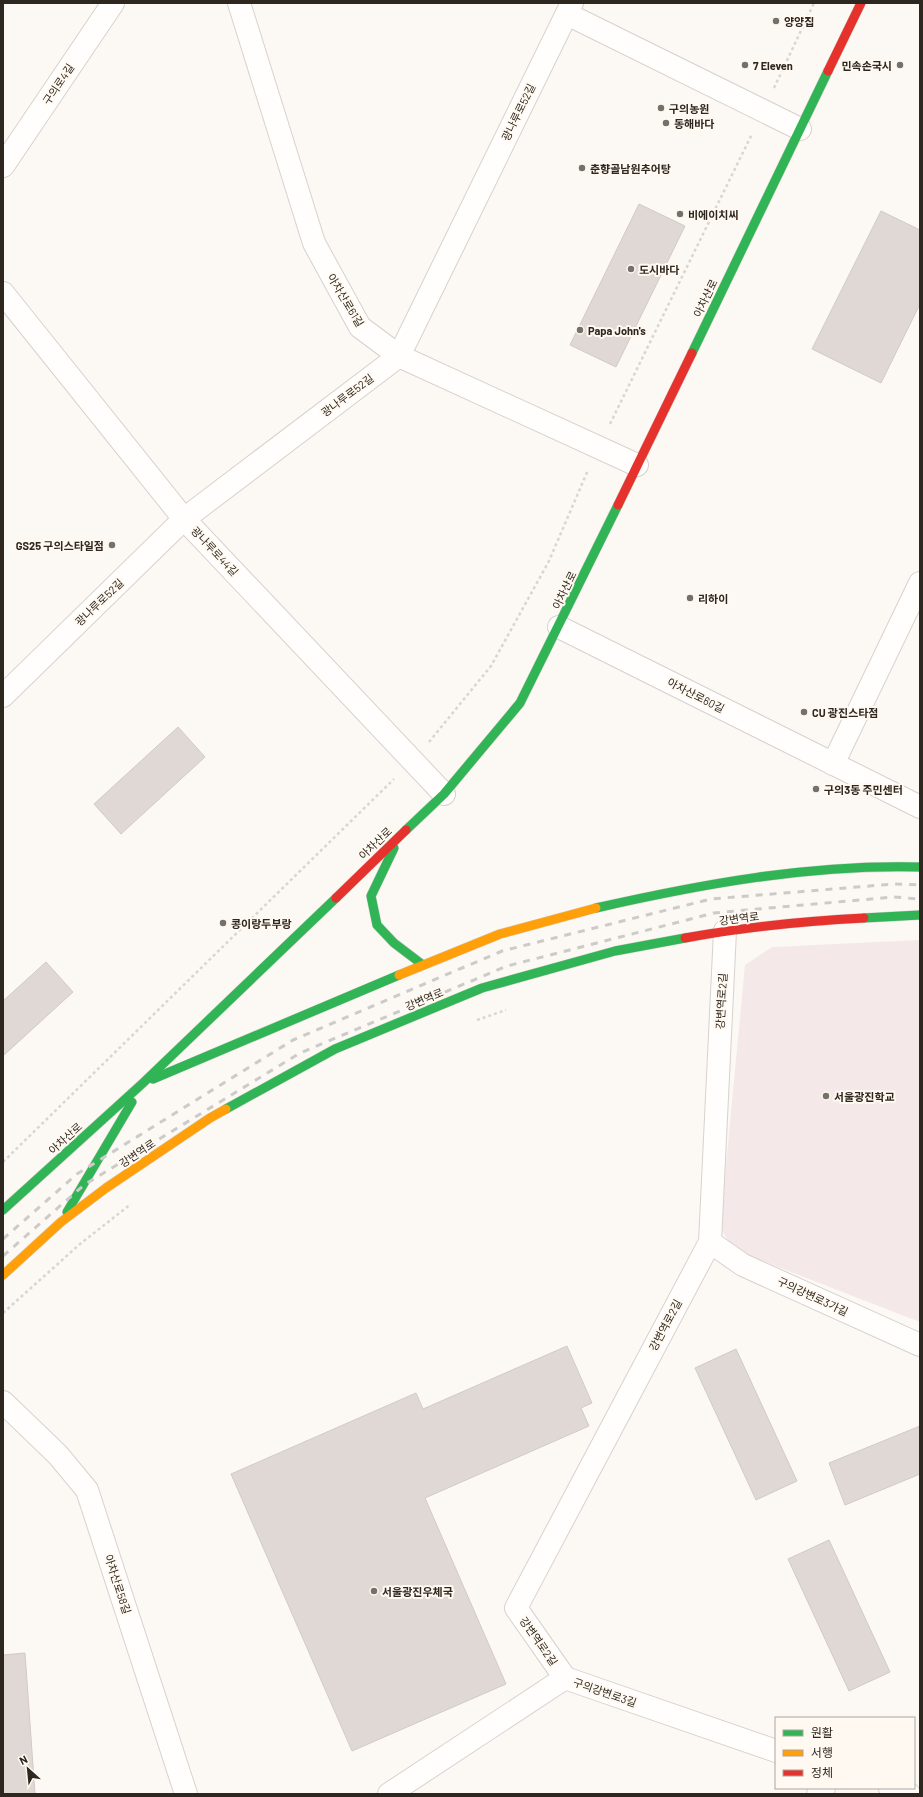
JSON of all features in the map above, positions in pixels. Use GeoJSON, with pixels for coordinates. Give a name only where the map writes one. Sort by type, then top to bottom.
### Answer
{"type":"FeatureCollection","features":[{"type":"Feature","properties":{"kind":"main road","name":"아차산로"},"geometry":{"type":"LineString","coordinates":[[3,1210],[143,1084],[444,794],[520,703],[559,627],[861,3]]}},
{"type":"Feature","properties":{"kind":"main road"},"geometry":{"type":"LineString","coordinates":[[400,836],[372,896],[377,925],[394,943],[423,965]]}},
{"type":"Feature","properties":{"kind":"main road"},"geometry":{"type":"LineString","coordinates":[[143,1084],[423,965],[500,934],[581,911],[678,889],[773,875],[885,866],[920,867]]}},
{"type":"Feature","properties":{"kind":"main road","name":"강변역로"},"geometry":{"type":"LineString","coordinates":[[3,1275],[61,1222],[106,1188],[210,1118],[335,1049],[482,988],[615,951],[725,931],[811,921],[920,915]]}},
{"type":"Feature","properties":{"kind":"main road","name":"아차산로"},"geometry":{"type":"LineString","coordinates":[[61,1222],[143,1084]]}},
{"type":"Feature","properties":{"kind":"street","name":"구의로4길"},"geometry":{"type":"LineString","coordinates":[[3,166],[114,3]]}},
{"type":"Feature","properties":{"kind":"street","name":"아차산로61길"},"geometry":{"type":"LineString","coordinates":[[239,3],[314,243],[360,326],[399,356],[637,465]]}},
{"type":"Feature","properties":{"kind":"street","name":"광나루로52길"},"geometry":{"type":"LineString","coordinates":[[3,696],[184,519],[399,356],[570,8]]}},
{"type":"Feature","properties":{"kind":"street"},"geometry":{"type":"LineString","coordinates":[[570,8],[800,129]]}},
{"type":"Feature","properties":{"kind":"street","name":"광나루로44길"},"geometry":{"type":"LineString","coordinates":[[3,293],[184,519],[444,794]]}},
{"type":"Feature","properties":{"kind":"street"},"geometry":{"type":"LineString","coordinates":[[833,764],[920,583]]}},
{"type":"Feature","properties":{"kind":"street","name":"아차산로60길"},"geometry":{"type":"LineString","coordinates":[[559,627],[920,807]]}},
{"type":"Feature","properties":{"kind":"street","name":"강변역로2길"},"geometry":{"type":"LineString","coordinates":[[565,1678],[516,1608],[710,1242],[725,931]]}},
{"type":"Feature","properties":{"kind":"street","name":"구의강변로3가길"},"geometry":{"type":"LineString","coordinates":[[710,1242],[743,1265],[920,1345]]}},
{"type":"Feature","properties":{"kind":"street","name":"아차산로58길"},"geometry":{"type":"LineString","coordinates":[[3,1402],[58,1455],[87,1490],[186,1794]]}},
{"type":"Feature","properties":{"kind":"street","name":"구의강변로3길"},"geometry":{"type":"LineString","coordinates":[[389,1794],[565,1678],[775,1751]]}},
{"type":"Feature","properties":{"kind":"street"},"geometry":{"type":"LineString","coordinates":[[893,1789],[909,1794]]}},
{"type":"Feature","properties":{"kind":"path"},"geometry":{"type":"LineString","coordinates":[[3,1162],[413,761],[491,666],[549,561],[598,448],[764,111],[814,3]]}},
{"type":"Feature","properties":{"kind":"path"},"geometry":{"type":"LineString","coordinates":[[471,1022],[508,1009]]}},
{"type":"Feature","properties":{"kind":"path"},"geometry":{"type":"LineString","coordinates":[[3,1313],[80,1244],[136,1200]]}},
{"type":"Feature","properties":{"kind":"shaded area","name":"서울광진학교"},"geometry":{"type":"Polygon","coordinates":[[[920,940],[920,1322],[734,1250],[720,1228],[745,965],[772,947],[920,940]]]}},
{"type":"Feature","properties":{"kind":"building"},"geometry":{"type":"Polygon","coordinates":[[[639,204],[685,226],[616,367],[570,345],[639,204]]]}},
{"type":"Feature","properties":{"kind":"building"},"geometry":{"type":"Polygon","coordinates":[[[881,211],[920,230],[920,304],[881,383],[812,349],[881,211]]]}},
{"type":"Feature","properties":{"kind":"building"},"geometry":{"type":"Polygon","coordinates":[[[178,727],[205,757],[121,834],[94,804],[178,727]]]}},
{"type":"Feature","properties":{"kind":"building"},"geometry":{"type":"Polygon","coordinates":[[[46,962],[73,992],[3,1056],[3,1001],[46,962]]]}},
{"type":"Feature","properties":{"kind":"building","name":"서울광진우체국"},"geometry":{"type":"Polygon","coordinates":[[[567,1346],[592,1403],[581,1408],[589,1426],[425,1498],[506,1684],[352,1751],[231,1474],[416,1393],[423,1409],[567,1346]]]}},
{"type":"Feature","properties":{"kind":"building"},"geometry":{"type":"Polygon","coordinates":[[[736,1349],[797,1481],[756,1500],[695,1368],[736,1349]]]}},
{"type":"Feature","properties":{"kind":"building"},"geometry":{"type":"Polygon","coordinates":[[[920,1426],[920,1474],[845,1505],[829,1463],[920,1426]]]}},
{"type":"Feature","properties":{"kind":"building"},"geometry":{"type":"Polygon","coordinates":[[[829,1540],[890,1672],[849,1691],[788,1559],[829,1540]]]}},
{"type":"Feature","properties":{"kind":"building"},"geometry":{"type":"Polygon","coordinates":[[[25,1653],[35,1794],[3,1794],[3,1655],[25,1653]]]}},
{"type":"Feature","properties":{"kind":"railway"},"geometry":{"type":"LineString","coordinates":[[3,1239],[77,1174],[293,1040],[502,951],[711,899],[894,884],[920,885]]}},
{"type":"Feature","properties":{"kind":"railway"},"geometry":{"type":"LineString","coordinates":[[3,1256],[84,1185],[300,1053],[507,966],[714,913],[893,897],[920,899]]}},
{"type":"Feature","properties":{"kind":"traffic: fast"},"geometry":{"type":"LineString","coordinates":[[692,353],[828,71]]}},
{"type":"Feature","properties":{"kind":"traffic: fast"},"geometry":{"type":"LineString","coordinates":[[406,830],[444,794],[520,703],[618,505]]}},
{"type":"Feature","properties":{"kind":"traffic: fast"},"geometry":{"type":"LineString","coordinates":[[394,848],[371,896],[377,925],[394,943],[423,965]]}},
{"type":"Feature","properties":{"kind":"traffic: fast"},"geometry":{"type":"LineString","coordinates":[[596,908],[676,891],[757,877],[838,869],[920,867]]}},
{"type":"Feature","properties":{"kind":"traffic: fast"},"geometry":{"type":"LineString","coordinates":[[3,1210],[143,1083],[336,898]]}},
{"type":"Feature","properties":{"kind":"traffic: fast"},"geometry":{"type":"LineString","coordinates":[[864,918],[920,915]]}},
{"type":"Feature","properties":{"kind":"traffic: fast"},"geometry":{"type":"LineString","coordinates":[[226,1109],[335,1049],[482,988],[615,951],[685,938]]}},
{"type":"Feature","properties":{"kind":"traffic: fast"},"geometry":{"type":"LineString","coordinates":[[153,1079],[399,975]]}},
{"type":"Feature","properties":{"kind":"traffic: fast"},"geometry":{"type":"LineString","coordinates":[[67,1212],[132,1102]]}},
{"type":"Feature","properties":{"kind":"traffic: slow"},"geometry":{"type":"LineString","coordinates":[[399,975],[500,934],[596,908]]}},
{"type":"Feature","properties":{"kind":"traffic: slow"},"geometry":{"type":"LineString","coordinates":[[3,1275],[61,1222],[106,1188],[210,1118],[226,1109]]}},
{"type":"Feature","properties":{"kind":"traffic: jam"},"geometry":{"type":"LineString","coordinates":[[828,71],[861,3]]}},
{"type":"Feature","properties":{"kind":"traffic: jam"},"geometry":{"type":"LineString","coordinates":[[618,505],[692,353]]}},
{"type":"Feature","properties":{"kind":"traffic: jam"},"geometry":{"type":"LineString","coordinates":[[336,898],[406,830]]}},
{"type":"Feature","properties":{"kind":"traffic: jam"},"geometry":{"type":"LineString","coordinates":[[685,938],[774,925],[864,918]]}},
{"type":"Feature","properties":{"kind":"place","name":"양양집"},"geometry":{"type":"Point","coordinates":[776,21]}},
{"type":"Feature","properties":{"kind":"place","name":"7 Eleven"},"geometry":{"type":"Point","coordinates":[745,65]}},
{"type":"Feature","properties":{"kind":"place","name":"민속손국시"},"geometry":{"type":"Point","coordinates":[900,65]}},
{"type":"Feature","properties":{"kind":"place","name":"구의농원"},"geometry":{"type":"Point","coordinates":[661,108]}},
{"type":"Feature","properties":{"kind":"place","name":"동해바다"},"geometry":{"type":"Point","coordinates":[666,123]}},
{"type":"Feature","properties":{"kind":"place","name":"춘향골남원추어탕"},"geometry":{"type":"Point","coordinates":[582,168]}},
{"type":"Feature","properties":{"kind":"place","name":"비에이치씨"},"geometry":{"type":"Point","coordinates":[680,214]}},
{"type":"Feature","properties":{"kind":"place","name":"도시바다"},"geometry":{"type":"Point","coordinates":[631,269]}},
{"type":"Feature","properties":{"kind":"place","name":"Papa John's"},"geometry":{"type":"Point","coordinates":[580,330]}},
{"type":"Feature","properties":{"kind":"place","name":"GS25 구의스타일점"},"geometry":{"type":"Point","coordinates":[112,545]}},
{"type":"Feature","properties":{"kind":"place","name":"리하이"},"geometry":{"type":"Point","coordinates":[690,598]}},
{"type":"Feature","properties":{"kind":"place","name":"CU 광진스타점"},"geometry":{"type":"Point","coordinates":[804,712]}},
{"type":"Feature","properties":{"kind":"place","name":"구의3동 주민센터"},"geometry":{"type":"Point","coordinates":[816,789]}},
{"type":"Feature","properties":{"kind":"place","name":"콩이랑두부랑"},"geometry":{"type":"Point","coordinates":[223,923]}},
{"type":"Feature","properties":{"kind":"place","name":"서울광진학교"},"geometry":{"type":"Point","coordinates":[826,1096]}},
{"type":"Feature","properties":{"kind":"place","name":"서울광진우체국"},"geometry":{"type":"Point","coordinates":[374,1591]}}]}
